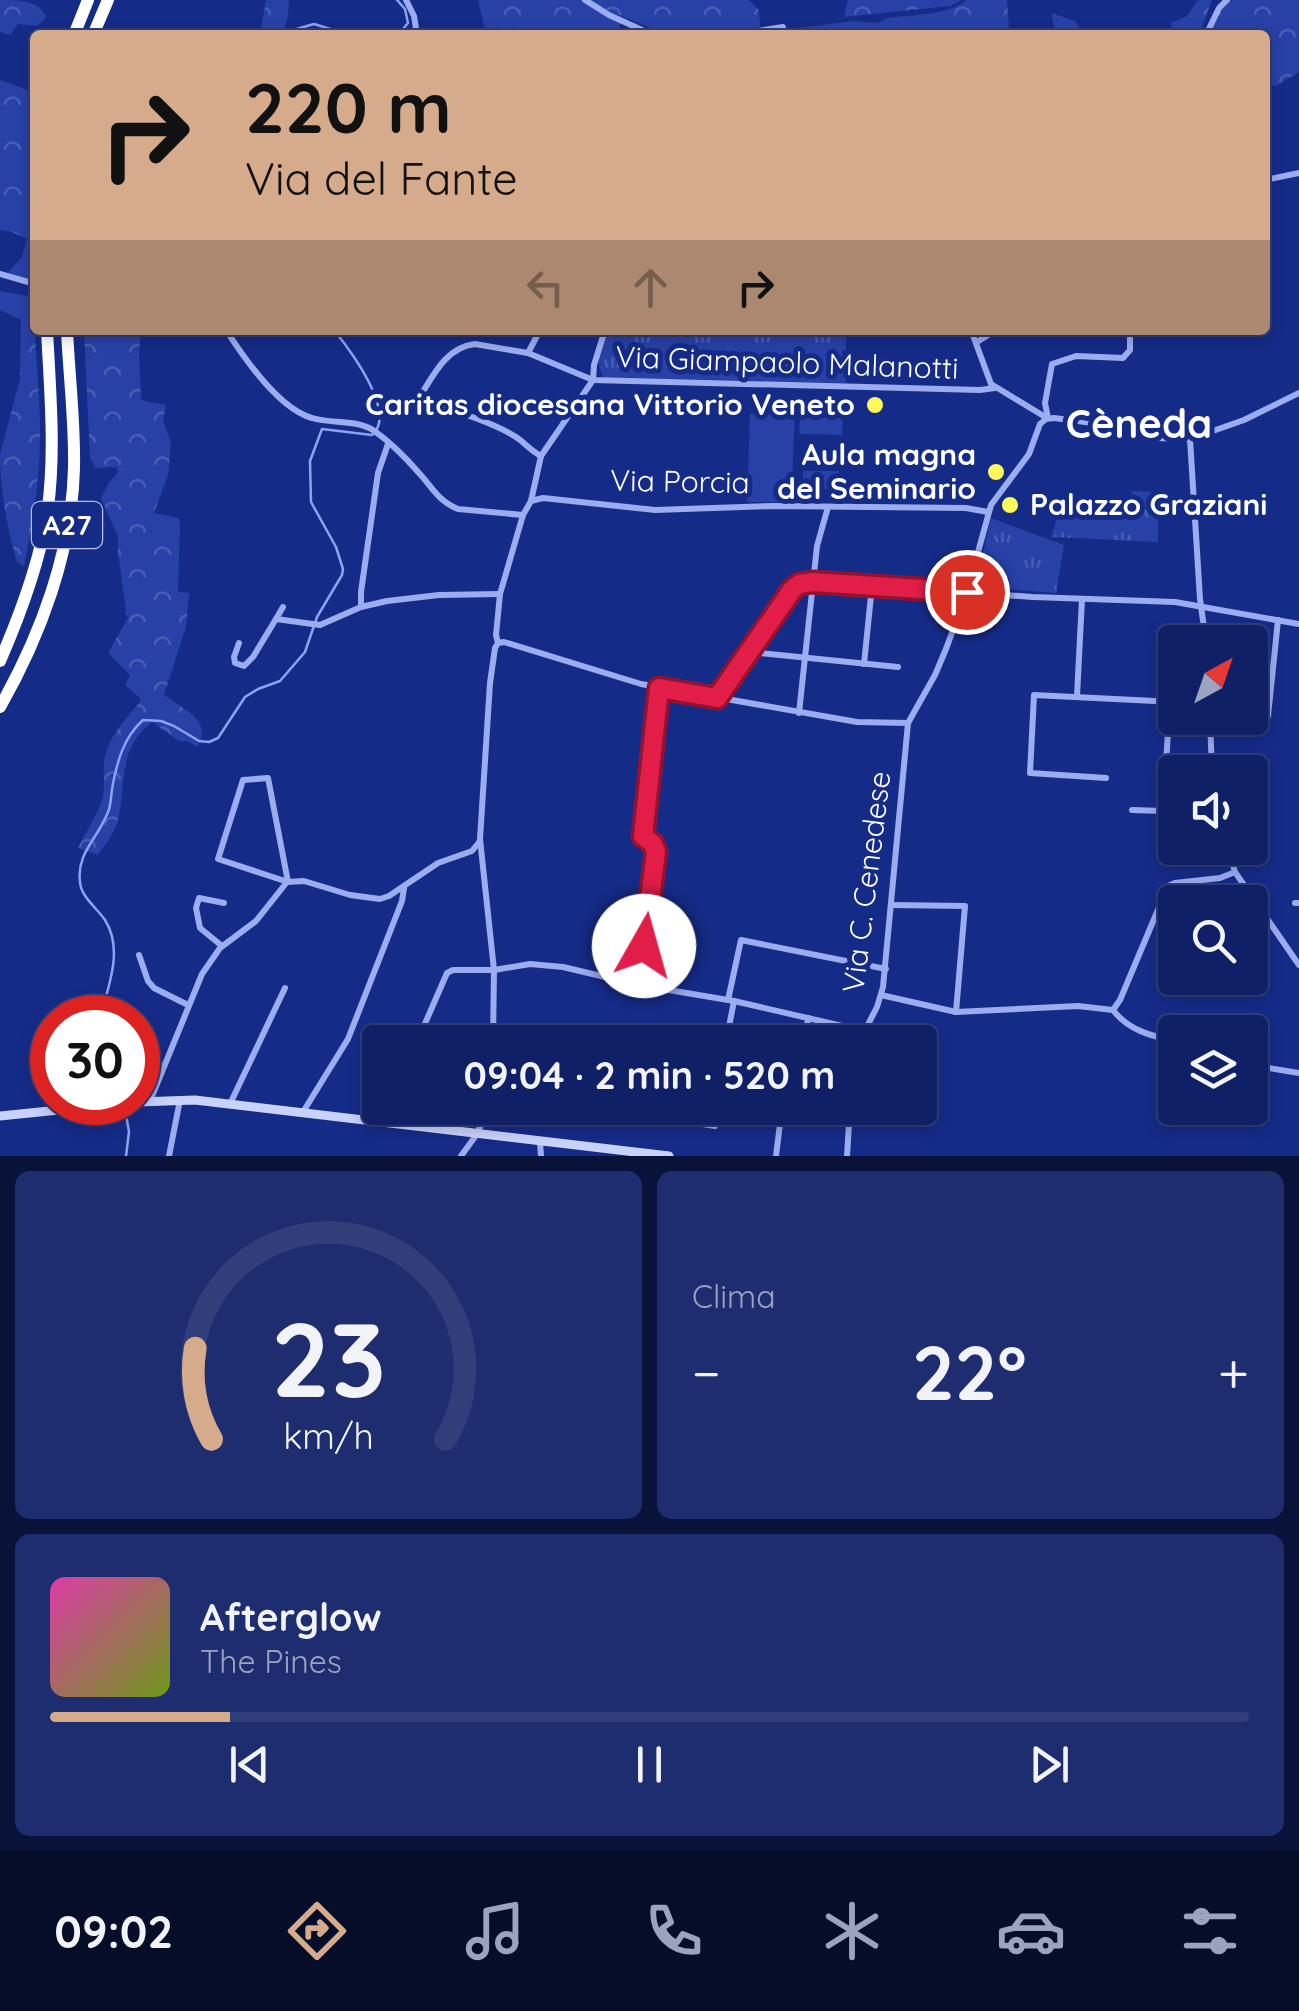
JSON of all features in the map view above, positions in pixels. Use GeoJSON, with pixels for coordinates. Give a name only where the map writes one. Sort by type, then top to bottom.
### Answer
{"type":"FeatureCollection","features":[{"type":"Feature","properties":{"kind":"highway"},"geometry":{"type":"LineString","coordinates":[[76,30],[88,0]]}},
{"type":"Feature","properties":{"kind":"highway"},"geometry":{"type":"LineString","coordinates":[[95,30],[108,0]]}},
{"type":"Feature","properties":{"kind":"highway","name":"A27"},"geometry":{"type":"LineString","coordinates":[[0,662],[32,576],[46,517],[51,469],[47,335]]}},
{"type":"Feature","properties":{"kind":"highway","name":"A27"},"geometry":{"type":"LineString","coordinates":[[0,706],[36,634],[56,579],[68,519],[74,468],[66,335]]}},
{"type":"Feature","properties":{"kind":"street"},"geometry":{"type":"LineString","coordinates":[[584,0],[642,30]]}},
{"type":"Feature","properties":{"kind":"street"},"geometry":{"type":"LineString","coordinates":[[1208,30],[1227,0]]}},
{"type":"Feature","properties":{"kind":"street"},"geometry":{"type":"LineString","coordinates":[[404,2],[414,16],[416,30]]}},
{"type":"Feature","properties":{"kind":"street"},"geometry":{"type":"LineString","coordinates":[[760,30],[783,26]]}},
{"type":"Feature","properties":{"kind":"street"},"geometry":{"type":"LineString","coordinates":[[1270,179],[1299,173]]}},
{"type":"Feature","properties":{"kind":"street"},"geometry":{"type":"LineString","coordinates":[[0,274],[30,283]]}},
{"type":"Feature","properties":{"kind":"street"},"geometry":{"type":"LineString","coordinates":[[229,335],[287,406],[314,419],[371,429],[448,506],[524,515]]}},
{"type":"Feature","properties":{"kind":"street"},"geometry":{"type":"LineString","coordinates":[[528,354],[538,335]]}},
{"type":"Feature","properties":{"kind":"street"},"geometry":{"type":"LineString","coordinates":[[493,1025],[494,970],[480,840],[500,594],[531,501],[541,456],[593,380],[603,335]]}},
{"type":"Feature","properties":{"kind":"street"},"geometry":{"type":"LineString","coordinates":[[974,335],[986,376],[995,388],[1048,418],[1116,425],[1154,438],[1190,439],[1244,420],[1299,393]]}},
{"type":"Feature","properties":{"kind":"street"},"geometry":{"type":"LineString","coordinates":[[977,342],[988,335]]}},
{"type":"Feature","properties":{"kind":"street"},"geometry":{"type":"LineString","coordinates":[[1048,418],[1045,403],[1053,364],[1076,356],[1119,358],[1128,352],[1130,335]]}},
{"type":"Feature","properties":{"kind":"street"},"geometry":{"type":"LineString","coordinates":[[541,456],[499,428],[419,398],[453,351],[468,344],[528,354],[593,380]]}},
{"type":"Feature","properties":{"kind":"street","name":"Via Giampaolo Malanotti"},"geometry":{"type":"LineString","coordinates":[[593,380],[995,388]]}},
{"type":"Feature","properties":{"kind":"street"},"geometry":{"type":"LineString","coordinates":[[498,643],[659,688],[857,722],[908,723],[935,675],[967,592],[992,503],[1029,454],[1040,424],[1048,418]]}},
{"type":"Feature","properties":{"kind":"street"},"geometry":{"type":"LineString","coordinates":[[1190,439],[1204,625]]}},
{"type":"Feature","properties":{"kind":"street"},"geometry":{"type":"LineString","coordinates":[[361,607],[378,473],[388,444]]}},
{"type":"Feature","properties":{"kind":"street","name":"Via Porcia"},"geometry":{"type":"LineString","coordinates":[[531,501],[543,498],[655,510],[757,506],[966,508],[988,512]]}},
{"type":"Feature","properties":{"kind":"street"},"geometry":{"type":"LineString","coordinates":[[799,712],[818,535],[828,507]]}},
{"type":"Feature","properties":{"kind":"street"},"geometry":{"type":"LineString","coordinates":[[717,698],[792,590],[799,584],[813,582],[1176,602],[1299,624]]}},
{"type":"Feature","properties":{"kind":"street"},"geometry":{"type":"LineString","coordinates":[[864,664],[872,586]]}},
{"type":"Feature","properties":{"kind":"street"},"geometry":{"type":"LineString","coordinates":[[276,619],[320,624],[361,607],[412,597],[500,594]]}},
{"type":"Feature","properties":{"kind":"street"},"geometry":{"type":"LineString","coordinates":[[1077,696],[1082,598]]}},
{"type":"Feature","properties":{"kind":"street"},"geometry":{"type":"LineString","coordinates":[[238,643],[234,658],[244,666],[254,657],[283,608]]}},
{"type":"Feature","properties":{"kind":"street"},"geometry":{"type":"LineString","coordinates":[[1268,716],[1278,620]]}},
{"type":"Feature","properties":{"kind":"street"},"geometry":{"type":"LineString","coordinates":[[750,652],[898,667]]}},
{"type":"Feature","properties":{"kind":"street"},"geometry":{"type":"LineString","coordinates":[[639,985],[656,852],[643,836],[659,688]]}},
{"type":"Feature","properties":{"kind":"street"},"geometry":{"type":"LineString","coordinates":[[1106,778],[1030,773],[1034,694],[1158,701]]}},
{"type":"Feature","properties":{"kind":"street","name":"Via C. Cenedese"},"geometry":{"type":"LineString","coordinates":[[867,1025],[882,995],[886,969],[908,723]]}},
{"type":"Feature","properties":{"kind":"street"},"geometry":{"type":"LineString","coordinates":[[1132,810],[1164,811],[1170,735]]}},
{"type":"Feature","properties":{"kind":"street"},"geometry":{"type":"LineString","coordinates":[[288,882],[268,778],[243,780],[218,859],[288,882],[386,898],[438,863],[472,851],[480,840]]}},
{"type":"Feature","properties":{"kind":"street"},"geometry":{"type":"LineString","coordinates":[[1233,865],[1299,964]]}},
{"type":"Feature","properties":{"kind":"street"},"geometry":{"type":"LineString","coordinates":[[1113,1010],[1168,886],[1235,872]]}},
{"type":"Feature","properties":{"kind":"street"},"geometry":{"type":"LineString","coordinates":[[160,1078],[202,974],[222,946],[256,922],[288,882]]}},
{"type":"Feature","properties":{"kind":"street"},"geometry":{"type":"LineString","coordinates":[[302,1114],[348,1039],[402,902],[404,887]]}},
{"type":"Feature","properties":{"kind":"street"},"geometry":{"type":"LineString","coordinates":[[222,946],[200,928],[196,908],[200,898],[224,903]]}},
{"type":"Feature","properties":{"kind":"street"},"geometry":{"type":"LineString","coordinates":[[892,906],[964,906],[956,1012]]}},
{"type":"Feature","properties":{"kind":"street"},"geometry":{"type":"LineString","coordinates":[[728,1025],[741,940],[886,969]]}},
{"type":"Feature","properties":{"kind":"street"},"geometry":{"type":"LineString","coordinates":[[139,956],[154,988],[188,1005]]}},
{"type":"Feature","properties":{"kind":"street"},"geometry":{"type":"LineString","coordinates":[[425,1025],[448,973],[453,970],[494,970],[530,964],[731,1000],[839,1025]]}},
{"type":"Feature","properties":{"kind":"street"},"geometry":{"type":"LineString","coordinates":[[230,1104],[285,988]]}},
{"type":"Feature","properties":{"kind":"street"},"geometry":{"type":"LineString","coordinates":[[882,995],[956,1012],[1078,1006],[1113,1010],[1132,1028],[1158,1036]]}},
{"type":"Feature","properties":{"kind":"street"},"geometry":{"type":"LineString","coordinates":[[806,1025],[809,1018]]}},
{"type":"Feature","properties":{"kind":"street"},"geometry":{"type":"LineString","coordinates":[[1268,1068],[1299,1073]]}},
{"type":"Feature","properties":{"kind":"street"},"geometry":{"type":"LineString","coordinates":[[170,1156],[180,1100]]}},
{"type":"Feature","properties":{"kind":"street"},"geometry":{"type":"LineString","coordinates":[[160,1101],[230,1104],[362,1121]]}},
{"type":"Feature","properties":{"kind":"street"},"geometry":{"type":"LineString","coordinates":[[0,1116],[30,1113]]}},
{"type":"Feature","properties":{"kind":"street"},"geometry":{"type":"LineString","coordinates":[[397,1125],[669,1156]]}},
{"type":"Feature","properties":{"kind":"street"},"geometry":{"type":"LineString","coordinates":[[461,1156],[481,1125]]}},
{"type":"Feature","properties":{"kind":"street"},"geometry":{"type":"LineString","coordinates":[[776,1156],[780,1125]]}},
{"type":"Feature","properties":{"kind":"street"},"geometry":{"type":"LineString","coordinates":[[847,1156],[849,1125]]}},
{"type":"Feature","properties":{"kind":"street"},"geometry":{"type":"LineString","coordinates":[[540,1142],[540,1156]]}},
{"type":"Feature","properties":{"kind":"green space"},"geometry":{"type":"Polygon","coordinates":[[[0,0],[34,4],[46,18],[37,26],[18,24],[10,35],[0,32],[0,0]]]}},
{"type":"Feature","properties":{"kind":"green space"},"geometry":{"type":"Polygon","coordinates":[[[266,0],[289,0],[284,30],[261,30],[266,0]]]}},
{"type":"Feature","properties":{"kind":"green space"},"geometry":{"type":"Polygon","coordinates":[[[478,0],[583,0],[621,19],[620,30],[485,30],[478,0]]]}},
{"type":"Feature","properties":{"kind":"green space"},"geometry":{"type":"Polygon","coordinates":[[[589,0],[749,0],[759,10],[760,27],[656,30],[589,0]]]}},
{"type":"Feature","properties":{"kind":"green space"},"geometry":{"type":"Polygon","coordinates":[[[848,0],[962,0],[950,6],[844,17],[848,0]]]}},
{"type":"Feature","properties":{"kind":"green space"},"geometry":{"type":"Polygon","coordinates":[[[966,0],[1007,0],[1010,30],[783,30],[853,21],[877,23],[959,5],[966,0]]]}},
{"type":"Feature","properties":{"kind":"green space"},"geometry":{"type":"Polygon","coordinates":[[[1198,0],[1212,0],[1201,30],[1174,30],[1170,23],[1186,17],[1198,0]]]}},
{"type":"Feature","properties":{"kind":"green space"},"geometry":{"type":"Polygon","coordinates":[[[1230,0],[1299,0],[1299,72],[1276,86],[1270,85],[1270,30],[1215,30],[1212,26],[1230,0]]]}},
{"type":"Feature","properties":{"kind":"green space"},"geometry":{"type":"Polygon","coordinates":[[[1051,13],[1075,21],[1081,30],[1055,30],[1051,13]]]}},
{"type":"Feature","properties":{"kind":"green space"},"geometry":{"type":"Polygon","coordinates":[[[0,80],[30,91],[30,280],[6,275],[22,257],[27,239],[0,230],[0,80]]]}},
{"type":"Feature","properties":{"kind":"green space"},"geometry":{"type":"Polygon","coordinates":[[[0,291],[30,296],[40,445],[24,566],[17,562],[7,522],[0,454],[20,379],[21,320],[0,310],[0,291]]]}},
{"type":"Feature","properties":{"kind":"green space"},"geometry":{"type":"Polygon","coordinates":[[[84,335],[141,335],[141,398],[166,405],[163,420],[171,443],[168,475],[154,513],[180,521],[178,592],[189,593],[186,627],[164,695],[194,716],[202,729],[198,747],[179,741],[152,722],[141,732],[128,755],[117,824],[98,855],[78,848],[103,796],[108,747],[141,701],[125,685],[130,675],[108,653],[128,618],[118,537],[101,498],[118,472],[116,467],[96,468],[90,458],[84,335]]]}},
{"type":"Feature","properties":{"kind":"green space"},"geometry":{"type":"Polygon","coordinates":[[[606,335],[846,335],[846,350],[842,351],[847,383],[603,377],[599,364],[606,335]]]}},
{"type":"Feature","properties":{"kind":"green space"},"geometry":{"type":"Polygon","coordinates":[[[1225,335],[1225,337],[1167,336],[1225,335]]]}},
{"type":"Feature","properties":{"kind":"green space"},"geometry":{"type":"Polygon","coordinates":[[[750,414],[795,415],[791,502],[747,502],[750,414]]]}},
{"type":"Feature","properties":{"kind":"green space"},"geometry":{"type":"Polygon","coordinates":[[[800,415],[843,417],[842,435],[799,434],[800,415]]]}},
{"type":"Feature","properties":{"kind":"green space"},"geometry":{"type":"Polygon","coordinates":[[[803,471],[839,471],[839,489],[803,489],[803,471]]]}},
{"type":"Feature","properties":{"kind":"green space"},"geometry":{"type":"Polygon","coordinates":[[[1132,491],[1158,492],[1158,542],[1051,537],[1059,512],[1135,516],[1132,491]]]}},
{"type":"Feature","properties":{"kind":"green space"},"geometry":{"type":"Polygon","coordinates":[[[991,518],[1064,545],[1056,593],[976,585],[991,518]]]}},
{"type":"Feature","properties":{"kind":"waterway"},"geometry":{"type":"LineString","coordinates":[[397,0],[405,9],[408,23],[402,30]]}},
{"type":"Feature","properties":{"kind":"waterway"},"geometry":{"type":"LineString","coordinates":[[293,30],[314,24],[334,30]]}},
{"type":"Feature","properties":{"kind":"waterway"},"geometry":{"type":"LineString","coordinates":[[106,995],[113,969],[111,932],[83,893],[80,872],[81,862],[109,809],[116,769],[126,743],[143,720],[161,721],[199,741],[218,738],[245,697],[280,681],[305,652],[317,617],[342,575],[336,547],[311,502],[310,461],[322,429],[372,435],[379,412],[369,382],[338,335]]}},
{"type":"Feature","properties":{"kind":"waterway"},"geometry":{"type":"LineString","coordinates":[[126,1156],[128,1125]]}},
{"type":"Feature","properties":{"kind":"place","name":"Caritas diocesana Vittorio Veneto"},"geometry":{"type":"Point","coordinates":[875,405]}},
{"type":"Feature","properties":{"kind":"place","name":"Aula magna del Seminario"},"geometry":{"type":"Point","coordinates":[996,472]}},
{"type":"Feature","properties":{"kind":"place","name":"Palazzo Graziani"},"geometry":{"type":"Point","coordinates":[1010,505]}},
{"type":"Feature","properties":{"kind":"district","name":"Cèneda"},"geometry":{"type":"Point","coordinates":[1139,424]}},
{"type":"Feature","properties":{"kind":"route"},"geometry":{"type":"LineString","coordinates":[[644,946],[656,852],[643,836],[659,688],[717,698],[799,584],[967,592]]}}]}
